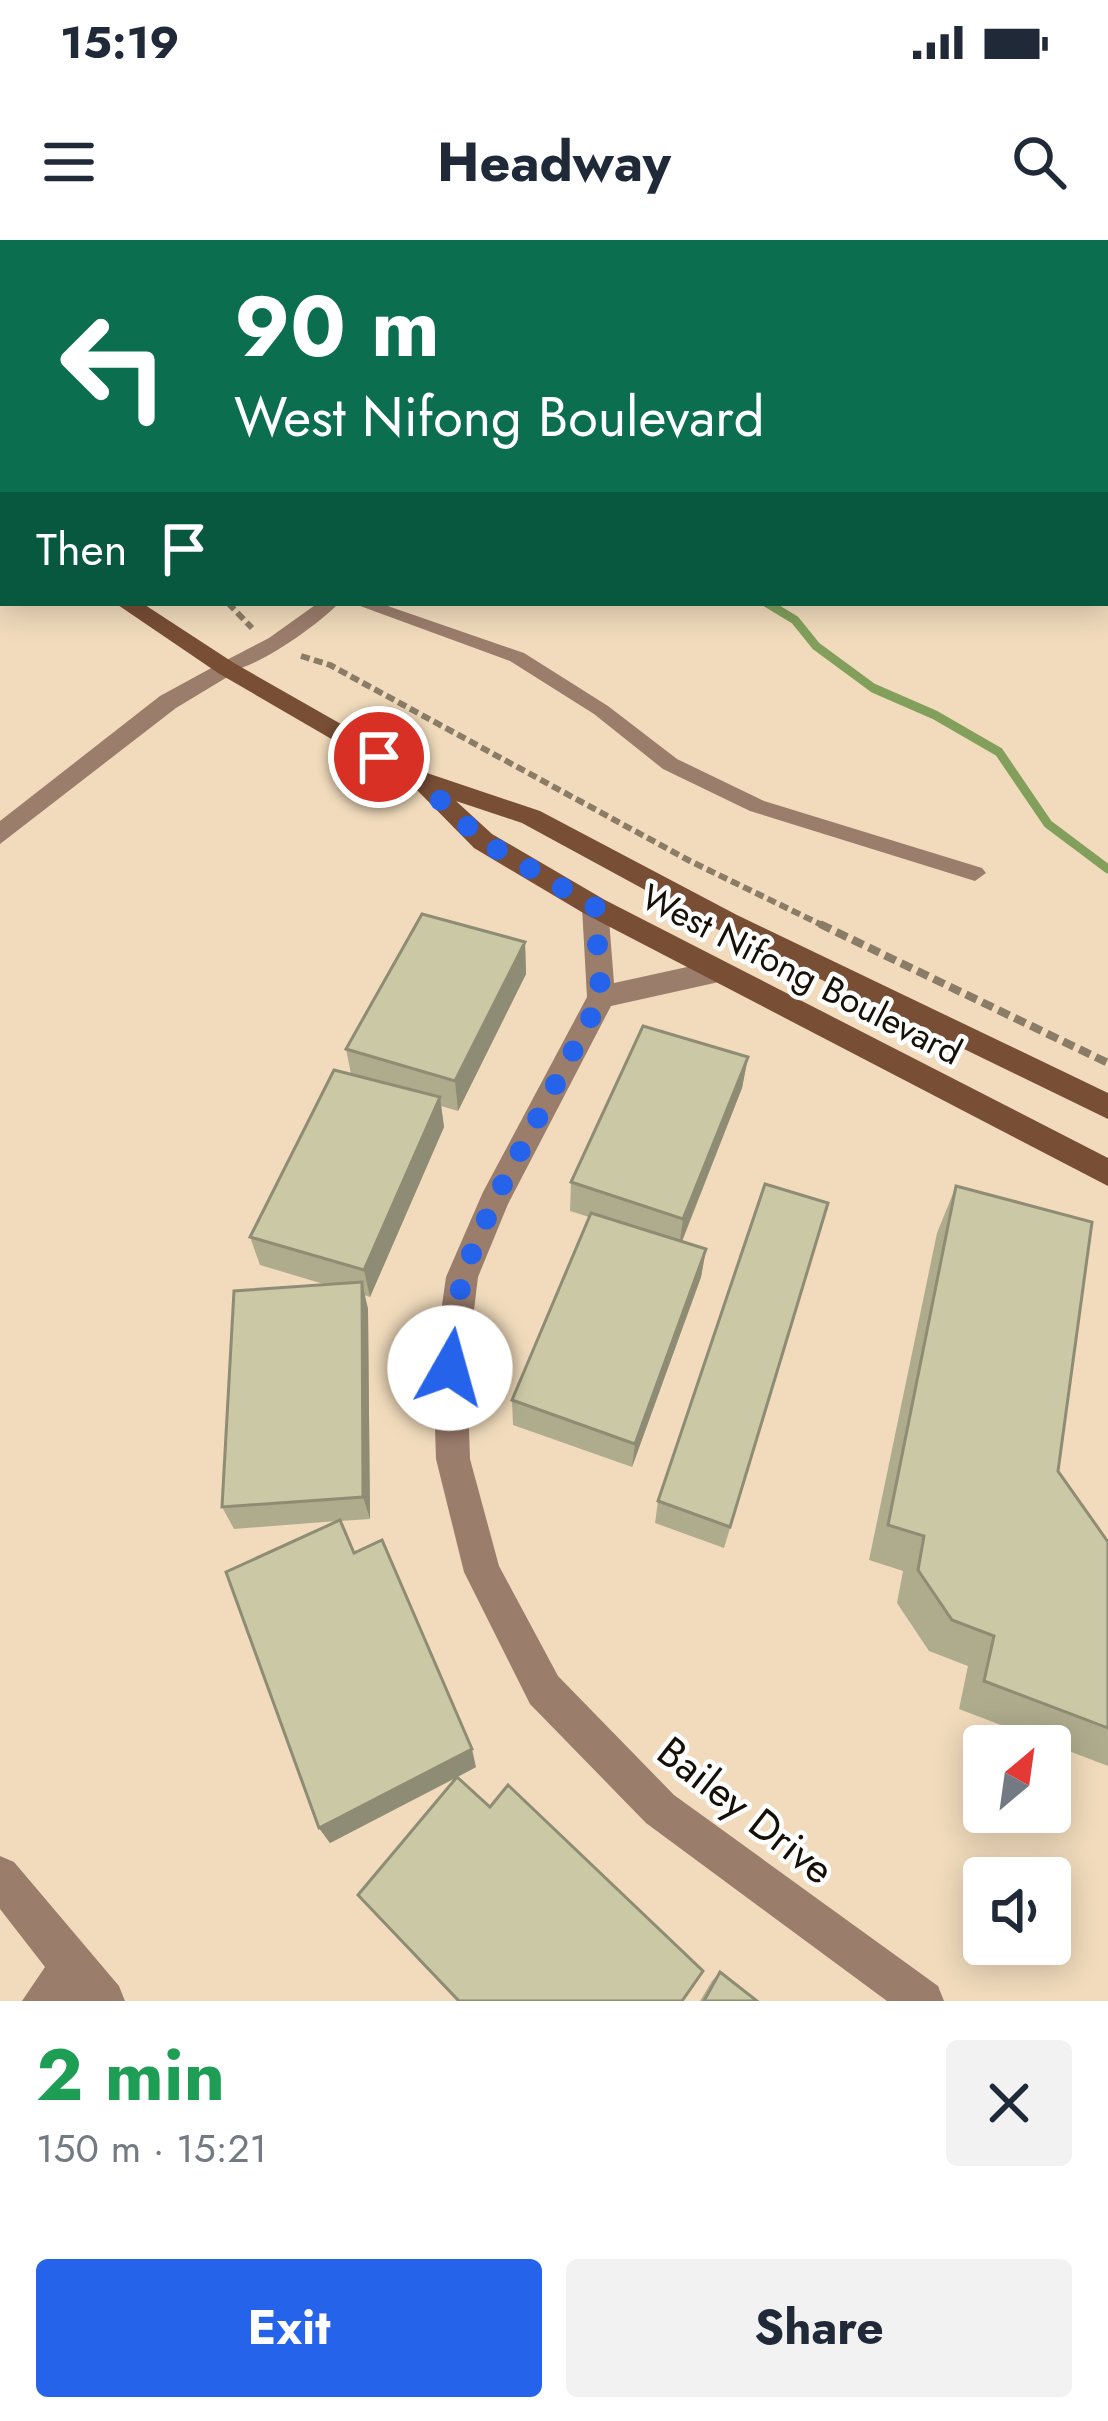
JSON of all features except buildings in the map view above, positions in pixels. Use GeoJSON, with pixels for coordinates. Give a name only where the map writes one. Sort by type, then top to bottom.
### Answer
{"type":"FeatureCollection","features":[{"type":"Feature","properties":{"kind":"main road","name":"West Nifong Boulevard"},"geometry":{"type":"LineString","coordinates":[[131,606],[226,668],[418,779],[531,817],[727,922],[1108,1107]]}},
{"type":"Feature","properties":{"kind":"main road","name":"West Nifong Boulevard"},"geometry":{"type":"LineString","coordinates":[[418,779],[483,841],[595,907],[1108,1173]]}},
{"type":"Feature","properties":{"kind":"street"},"geometry":{"type":"LineString","coordinates":[[0,836],[168,702],[226,668]]}},
{"type":"Feature","properties":{"kind":"street"},"geometry":{"type":"LineString","coordinates":[[595,907],[601,998],[719,971]]}},
{"type":"Feature","properties":{"kind":"street","name":"Bailey Drive"},"geometry":{"type":"LineString","coordinates":[[601,998],[494,1201],[462,1276],[450,1368],[453,1460],[482,1572],[544,1690],[660,1809],[923,2001]]}},
{"type":"Feature","properties":{"kind":"street"},"geometry":{"type":"LineString","coordinates":[[0,1876],[104,2001]]}},
{"type":"Feature","properties":{"kind":"street"},"geometry":{"type":"LineString","coordinates":[[43,2001],[72,1968]]}},
{"type":"Feature","properties":{"kind":"lane"},"geometry":{"type":"LineString","coordinates":[[226,668],[276,642],[326,606]]}},
{"type":"Feature","properties":{"kind":"lane"},"geometry":{"type":"LineString","coordinates":[[370,606],[517,657],[582,697],[670,764],[757,806],[975,873]]}},
{"type":"Feature","properties":{"kind":"path"},"geometry":{"type":"LineString","coordinates":[[230,606],[241,622],[306,659],[330,664],[689,861],[1108,1063]]}},
{"type":"Feature","properties":{"kind":"waterway"},"geometry":{"type":"LineString","coordinates":[[772,606],[795,620],[816,646],[873,688],[935,715],[999,752],[1048,824],[1108,869]]}},
{"type":"Feature","properties":{"kind":"route"},"geometry":{"type":"LineString","coordinates":[[379,757],[418,779],[483,841],[595,907],[601,998],[494,1201],[462,1276],[450,1368]]}}]}
